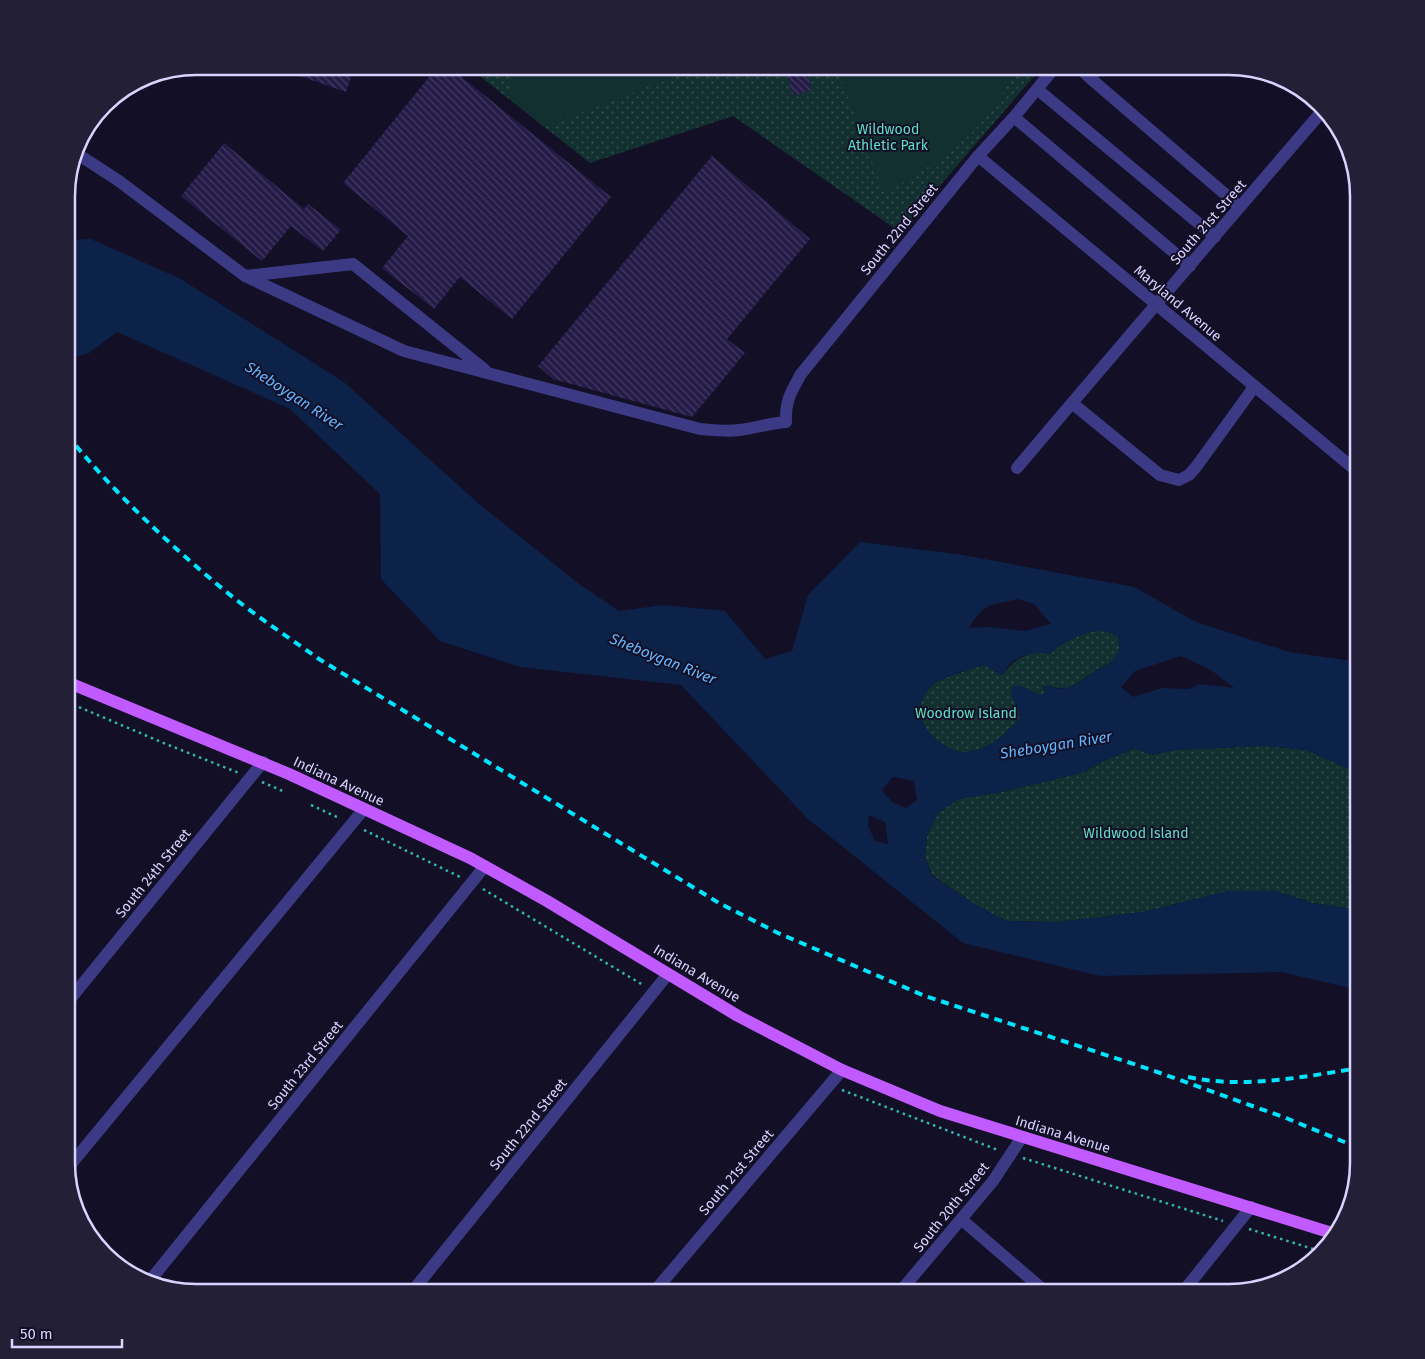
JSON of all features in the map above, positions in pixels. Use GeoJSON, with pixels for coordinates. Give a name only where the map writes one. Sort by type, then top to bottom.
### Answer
{"type":"FeatureCollection","features":[{"type":"Feature","properties":{"kind":"main road","name":"Indiana Avenue"},"geometry":{"type":"LineString","coordinates":[[75,686],[263,762],[485,866],[738,1016],[842,1070],[940,1111],[1329,1232]]}},
{"type":"Feature","properties":{"kind":"street","name":"South 22nd Street"},"geometry":{"type":"LineString","coordinates":[[489,373],[700,428],[721,431],[738,430],[768,423],[786,422],[786,407],[790,393],[801,374],[978,156],[1049,75]]}},
{"type":"Feature","properties":{"kind":"street"},"geometry":{"type":"LineString","coordinates":[[1087,75],[1240,206]]}},
{"type":"Feature","properties":{"kind":"street"},"geometry":{"type":"LineString","coordinates":[[1037,89],[1215,237]]}},
{"type":"Feature","properties":{"kind":"street","name":"South 21st Street"},"geometry":{"type":"LineString","coordinates":[[1017,468],[1155,304],[1190,266],[1319,115]]}},
{"type":"Feature","properties":{"kind":"street"},"geometry":{"type":"LineString","coordinates":[[1014,116],[1190,266]]}},
{"type":"Feature","properties":{"kind":"street","name":"Maryland Avenue"},"geometry":{"type":"LineString","coordinates":[[978,156],[1350,466]]}},
{"type":"Feature","properties":{"kind":"street"},"geometry":{"type":"LineString","coordinates":[[82,157],[119,181],[245,276],[404,351],[489,373]]}},
{"type":"Feature","properties":{"kind":"street"},"geometry":{"type":"LineString","coordinates":[[245,276],[354,264],[489,373]]}},
{"type":"Feature","properties":{"kind":"street"},"geometry":{"type":"LineString","coordinates":[[1072,402],[1160,475],[1179,480],[1189,475],[1196,467],[1254,386]]}},
{"type":"Feature","properties":{"kind":"street","name":"South 24th Street"},"geometry":{"type":"LineString","coordinates":[[75,992],[263,762]]}},
{"type":"Feature","properties":{"kind":"street"},"geometry":{"type":"LineString","coordinates":[[75,1158],[364,809]]}},
{"type":"Feature","properties":{"kind":"street","name":"South 23rd Street"},"geometry":{"type":"LineString","coordinates":[[154,1276],[485,866]]}},
{"type":"Feature","properties":{"kind":"street","name":"South 22nd Street"},"geometry":{"type":"LineString","coordinates":[[418,1284],[668,974]]}},
{"type":"Feature","properties":{"kind":"street","name":"South 21st Street"},"geometry":{"type":"LineString","coordinates":[[665,1284],[842,1070]]}},
{"type":"Feature","properties":{"kind":"street","name":"South 20th Street"},"geometry":{"type":"LineString","coordinates":[[907,1284],[993,1181],[1022,1137]]}},
{"type":"Feature","properties":{"kind":"street"},"geometry":{"type":"LineString","coordinates":[[1188,1284],[1251,1207]]}},
{"type":"Feature","properties":{"kind":"street"},"geometry":{"type":"LineString","coordinates":[[961,1219],[1035,1284]]}},
{"type":"Feature","properties":{"kind":"path"},"geometry":{"type":"LineString","coordinates":[[75,706],[239,773]]}},
{"type":"Feature","properties":{"kind":"path"},"geometry":{"type":"LineString","coordinates":[[262,782],[285,792]]}},
{"type":"Feature","properties":{"kind":"path"},"geometry":{"type":"LineString","coordinates":[[311,805],[471,883],[654,991]]}},
{"type":"Feature","properties":{"kind":"path"},"geometry":{"type":"LineString","coordinates":[[829,1084],[1011,1154],[1314,1250]]}},
{"type":"Feature","properties":{"kind":"green space","name":"Wildwood Athletic Park"},"geometry":{"type":"Polygon","coordinates":[[[478,75],[1035,75],[900,232],[733,116],[590,163],[478,75]]]}},
{"type":"Feature","properties":{"kind":"green space"},"geometry":{"type":"Polygon","coordinates":[[[509,75],[679,75],[544,127],[517,105],[512,94],[509,75]]]}},
{"type":"Feature","properties":{"kind":"green space"},"geometry":{"type":"Polygon","coordinates":[[[839,75],[1011,75],[1006,88],[994,107],[962,142],[924,170],[884,193],[839,75]]]}},
{"type":"Feature","properties":{"kind":"green space","name":"Woodrow Island"},"geometry":{"type":"Polygon","coordinates":[[[1097,631],[1106,631],[1118,639],[1117,655],[1112,661],[1072,686],[1061,688],[1043,686],[1045,692],[1042,695],[1037,694],[1017,705],[1020,710],[1020,718],[1002,736],[987,746],[962,752],[954,750],[933,737],[927,730],[921,714],[921,706],[927,690],[938,681],[985,665],[1003,675],[1012,664],[1029,654],[1050,654],[1060,645],[1072,639],[1097,631]]]}},
{"type":"Feature","properties":{"kind":"green space","name":"Wildwood Island"},"geometry":{"type":"Polygon","coordinates":[[[1264,746],[1306,750],[1350,769],[1350,909],[1312,903],[1275,891],[1184,902],[1144,912],[1058,922],[1006,921],[977,906],[932,875],[925,857],[927,836],[938,813],[958,799],[1001,792],[1084,772],[1108,759],[1135,748],[1151,755],[1175,750],[1264,746]]]}},
{"type":"Feature","properties":{"kind":"water","name":"Sheboygan River"},"geometry":{"type":"Polygon","coordinates":[[[91,239],[181,279],[344,382],[478,503],[578,583],[619,611],[663,605],[725,611],[765,659],[792,651],[808,595],[860,542],[963,555],[1134,587],[1196,622],[1289,652],[1350,661],[1350,769],[1306,750],[1264,746],[1175,750],[1151,755],[1135,748],[1108,759],[1084,772],[1001,792],[958,799],[938,813],[927,836],[925,857],[931,875],[977,906],[1006,921],[1058,922],[1144,912],[1227,891],[1275,891],[1312,903],[1350,909],[1350,988],[1281,972],[1100,976],[963,943],[808,819],[681,685],[520,667],[440,641],[381,579],[380,494],[290,409],[117,332],[89,353],[75,357],[75,240],[91,239]],[[1017,599],[985,608],[969,628],[991,627],[1024,631],[1051,624],[1034,604],[1017,599]],[[1097,631],[1078,636],[1055,649],[1050,654],[1034,653],[1018,658],[1010,664],[1003,675],[985,665],[938,681],[927,690],[921,706],[923,722],[927,730],[933,737],[954,750],[962,752],[987,746],[1002,736],[1020,718],[1011,688],[1019,686],[1042,695],[1045,692],[1042,686],[1068,688],[1114,659],[1119,647],[1118,639],[1106,631],[1097,631]],[[1181,656],[1135,671],[1121,687],[1133,697],[1162,688],[1189,689],[1200,684],[1234,688],[1211,670],[1181,656]],[[893,777],[882,790],[892,802],[906,808],[917,800],[914,781],[893,777]],[[869,815],[868,826],[875,841],[888,844],[885,822],[869,815]]]}},
{"type":"Feature","properties":{"kind":"building"},"geometry":{"type":"Polygon","coordinates":[[[297,75],[352,75],[346,92],[297,75]]]}},
{"type":"Feature","properties":{"kind":"building"},"geometry":{"type":"Polygon","coordinates":[[[431,75],[459,75],[611,197],[512,319],[460,277],[434,309],[382,268],[408,236],[343,183],[431,75]]]}},
{"type":"Feature","properties":{"kind":"building"},"geometry":{"type":"Polygon","coordinates":[[[786,75],[807,75],[812,89],[794,96],[786,75]]]}},
{"type":"Feature","properties":{"kind":"building"},"geometry":{"type":"Polygon","coordinates":[[[224,143],[304,209],[308,204],[341,230],[323,251],[291,226],[262,261],[181,196],[224,143]]]}},
{"type":"Feature","properties":{"kind":"building"},"geometry":{"type":"Polygon","coordinates":[[[712,156],[810,239],[727,339],[745,353],[692,417],[553,379],[538,366],[712,156]]]}},
{"type":"Feature","properties":{"kind":"railway"},"geometry":{"type":"LineString","coordinates":[[75,444],[120,495],[158,532],[242,605],[319,659],[719,903],[778,933],[925,996],[1149,1069],[1286,1118],[1350,1144]]}},
{"type":"Feature","properties":{"kind":"railway"},"geometry":{"type":"LineString","coordinates":[[1188,1077],[1230,1082],[1252,1082],[1295,1078],[1350,1069]]}}]}
